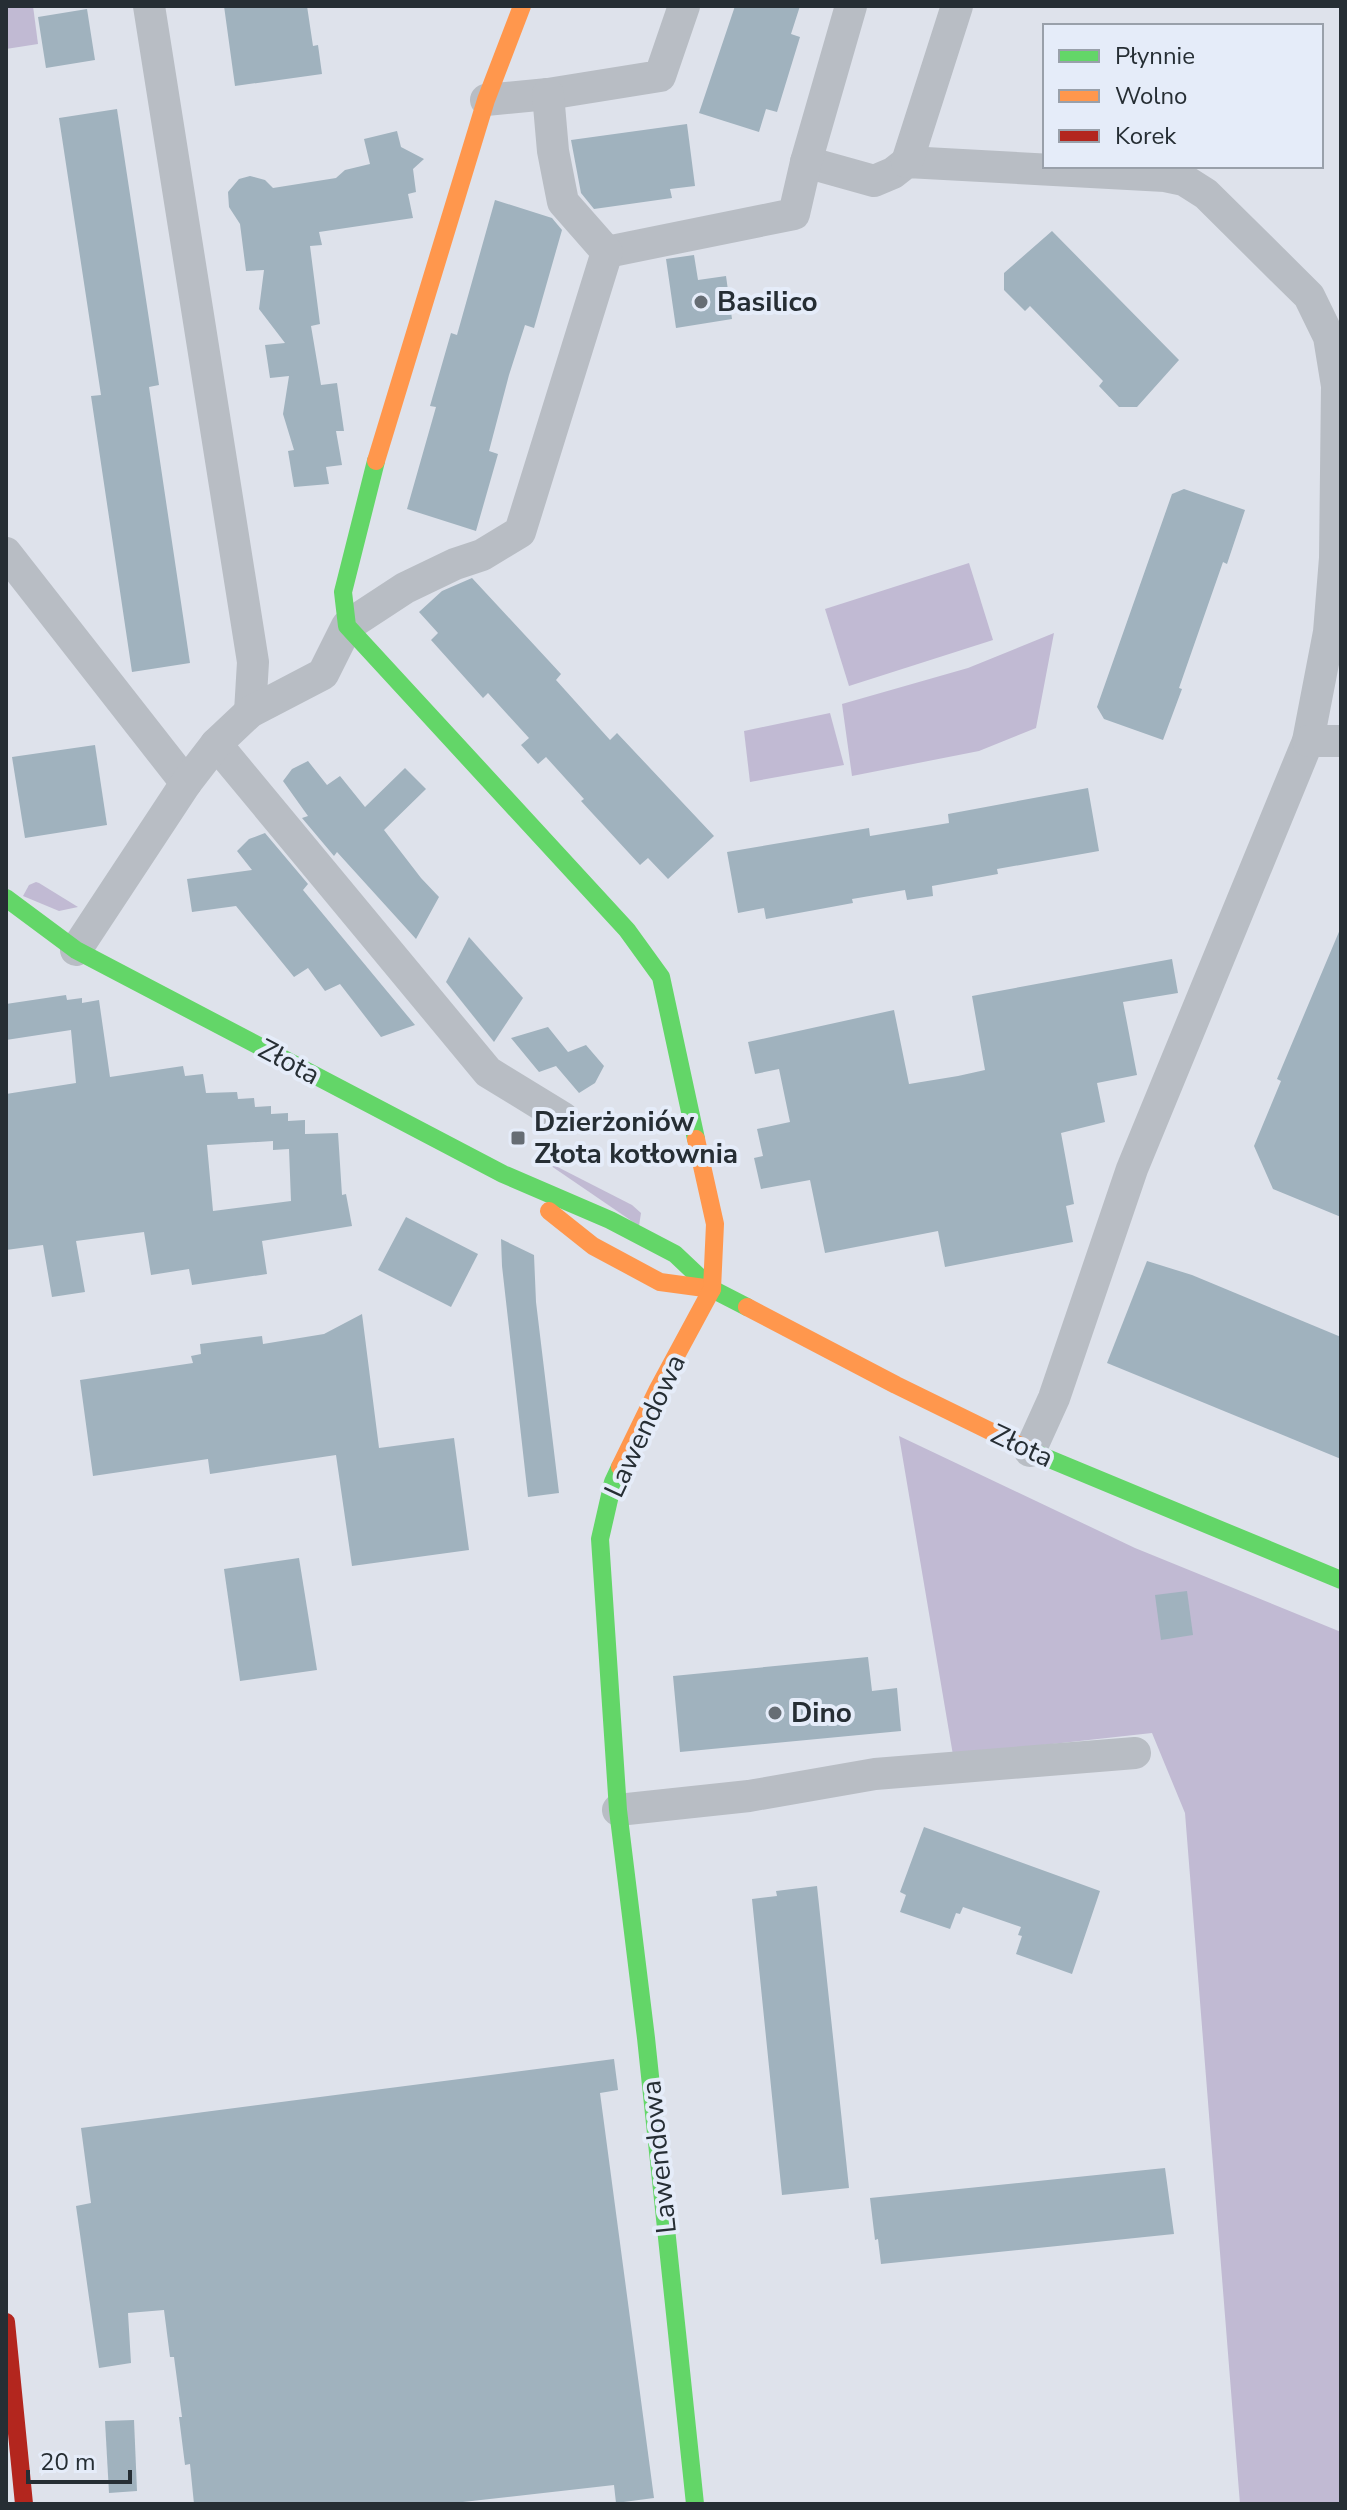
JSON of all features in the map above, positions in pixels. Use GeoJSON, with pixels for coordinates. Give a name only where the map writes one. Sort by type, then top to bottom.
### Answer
{"type":"FeatureCollection","features":[{"type":"Feature","properties":{"kind":"street"},"geometry":{"type":"LineString","coordinates":[[149,6],[253,662],[250,712]]}},
{"type":"Feature","properties":{"kind":"street"},"geometry":{"type":"LineString","coordinates":[[522,6],[486,100],[380,445],[343,592],[347,626],[630,933],[661,977],[715,1224],[712,1289]]}},
{"type":"Feature","properties":{"kind":"street"},"geometry":{"type":"LineString","coordinates":[[486,100],[548,94],[660,76],[684,6]]}},
{"type":"Feature","properties":{"kind":"street"},"geometry":{"type":"LineString","coordinates":[[607,252],[794,214],[851,6]]}},
{"type":"Feature","properties":{"kind":"street"},"geometry":{"type":"LineString","coordinates":[[806,162],[874,181],[893,173],[907,162],[957,6]]}},
{"type":"Feature","properties":{"kind":"street"},"geometry":{"type":"LineString","coordinates":[[548,94],[553,151],[563,202],[607,252]]}},
{"type":"Feature","properties":{"kind":"street"},"geometry":{"type":"LineString","coordinates":[[907,162],[1151,175],[1184,180],[1206,194],[1309,296],[1329,337],[1337,386],[1335,558],[1329,632],[1308,741],[1132,1169],[1054,1398],[1030,1451]]}},
{"type":"Feature","properties":{"kind":"street"},"geometry":{"type":"LineString","coordinates":[[60,949],[216,744],[250,712],[323,674],[347,626],[405,588],[482,555],[520,532],[607,252]]}},
{"type":"Feature","properties":{"kind":"street"},"geometry":{"type":"LineString","coordinates":[[6,553],[186,783]]}},
{"type":"Feature","properties":{"kind":"street"},"geometry":{"type":"LineString","coordinates":[[1308,741],[1341,741]]}},
{"type":"Feature","properties":{"kind":"street"},"geometry":{"type":"LineString","coordinates":[[216,744],[488,1072],[563,1118]]}},
{"type":"Feature","properties":{"kind":"street","name":"Złota"},"geometry":{"type":"LineString","coordinates":[[6,898],[60,949],[503,1174],[610,1220],[675,1254],[712,1289],[1030,1451],[1341,1580]]}},
{"type":"Feature","properties":{"kind":"street","name":"Złota"},"geometry":{"type":"LineString","coordinates":[[503,1174],[593,1246],[660,1282],[712,1289]]}},
{"type":"Feature","properties":{"kind":"street","name":"Lawendowa"},"geometry":{"type":"LineString","coordinates":[[695,2504],[646,2038],[618,1810],[600,1539],[613,1482],[658,1389],[712,1289]]}},
{"type":"Feature","properties":{"kind":"street"},"geometry":{"type":"LineString","coordinates":[[618,1810],[749,1796],[875,1774],[1135,1753]]}},
{"type":"Feature","properties":{"kind":"street"},"geometry":{"type":"LineString","coordinates":[[6,2322],[24,2504]]}},
{"type":"Feature","properties":{"kind":"shaded area"},"geometry":{"type":"Polygon","coordinates":[[[6,6],[33,6],[38,44],[6,49],[6,6]]]}},
{"type":"Feature","properties":{"kind":"shaded area"},"geometry":{"type":"Polygon","coordinates":[[[969,563],[993,640],[849,686],[825,609],[969,563]]]}},
{"type":"Feature","properties":{"kind":"shaded area"},"geometry":{"type":"Polygon","coordinates":[[[1054,633],[1036,728],[979,751],[852,776],[842,704],[968,668],[1054,633]]]}},
{"type":"Feature","properties":{"kind":"shaded area"},"geometry":{"type":"Polygon","coordinates":[[[830,713],[844,765],[750,782],[744,731],[830,713]]]}},
{"type":"Feature","properties":{"kind":"shaded area"},"geometry":{"type":"Polygon","coordinates":[[[36,882],[78,907],[59,911],[23,896],[29,885],[36,882]]]}},
{"type":"Feature","properties":{"kind":"shaded area"},"geometry":{"type":"Polygon","coordinates":[[[538,1157],[632,1205],[641,1213],[639,1226],[538,1157]]]}},
{"type":"Feature","properties":{"kind":"shaded area"},"geometry":{"type":"Polygon","coordinates":[[[899,1436],[1135,1548],[1341,1632],[1341,2504],[1240,2504],[1185,1813],[1152,1733],[953,1755],[899,1436]]]}},
{"type":"Feature","properties":{"kind":"building"},"geometry":{"type":"Polygon","coordinates":[[[224,6],[307,6],[313,46],[318,45],[322,74],[235,86],[224,6]]]}},
{"type":"Feature","properties":{"kind":"building"},"geometry":{"type":"Polygon","coordinates":[[[735,6],[800,6],[791,34],[800,37],[777,112],[766,109],[759,132],[699,113],[735,6]]]}},
{"type":"Feature","properties":{"kind":"building"},"geometry":{"type":"Polygon","coordinates":[[[87,9],[95,60],[46,68],[38,17],[87,9]]]}},
{"type":"Feature","properties":{"kind":"building"},"geometry":{"type":"Polygon","coordinates":[[[117,109],[159,385],[149,387],[190,663],[132,672],[91,396],[101,395],[59,118],[117,109]]]}},
{"type":"Feature","properties":{"kind":"building"},"geometry":{"type":"Polygon","coordinates":[[[687,124],[695,186],[670,189],[672,198],[594,209],[581,193],[571,140],[687,124]]]}},
{"type":"Feature","properties":{"kind":"building"},"geometry":{"type":"Polygon","coordinates":[[[397,131],[401,147],[424,159],[413,169],[416,192],[408,194],[413,218],[319,232],[322,245],[310,246],[320,324],[311,326],[321,385],[337,383],[344,431],[336,431],[342,465],[326,467],[329,484],[294,487],[288,451],[294,450],[283,414],[289,376],[270,378],[265,345],[285,343],[259,309],[264,270],[246,271],[240,224],[229,207],[228,192],[239,179],[250,176],[265,180],[273,188],[336,178],[345,170],[370,164],[364,139],[397,131]]]}},
{"type":"Feature","properties":{"kind":"building"},"geometry":{"type":"Polygon","coordinates":[[[495,200],[552,218],[562,230],[534,328],[525,325],[509,375],[489,451],[498,454],[476,531],[407,509],[436,407],[430,406],[451,333],[457,335],[495,200]]]}},
{"type":"Feature","properties":{"kind":"building"},"geometry":{"type":"Polygon","coordinates":[[[1052,231],[1179,360],[1137,407],[1119,407],[1099,386],[1103,381],[1030,306],[1025,311],[1004,290],[1004,273],[1052,231]]]}},
{"type":"Feature","properties":{"kind":"building","name":"Basilico"},"geometry":{"type":"Polygon","coordinates":[[[694,255],[698,280],[726,276],[732,319],[676,328],[666,259],[694,255]]]}},
{"type":"Feature","properties":{"kind":"building"},"geometry":{"type":"Polygon","coordinates":[[[1184,489],[1245,510],[1227,564],[1223,562],[1163,740],[1104,719],[1097,707],[1172,494],[1184,489]]]}},
{"type":"Feature","properties":{"kind":"building"},"geometry":{"type":"Polygon","coordinates":[[[472,578],[561,674],[556,680],[610,740],[617,733],[714,836],[668,879],[648,858],[640,865],[581,801],[584,799],[546,757],[538,764],[521,745],[529,738],[488,693],[483,698],[431,640],[438,633],[419,612],[442,591],[472,578]]]}},
{"type":"Feature","properties":{"kind":"building"},"geometry":{"type":"Polygon","coordinates":[[[95,745],[107,825],[25,838],[12,757],[95,745]]]}},
{"type":"Feature","properties":{"kind":"building"},"geometry":{"type":"Polygon","coordinates":[[[308,761],[327,785],[340,776],[365,807],[405,768],[426,789],[384,830],[439,897],[416,939],[337,852],[334,856],[302,818],[308,816],[283,781],[292,769],[308,761]]]}},
{"type":"Feature","properties":{"kind":"building"},"geometry":{"type":"Polygon","coordinates":[[[1088,788],[1099,851],[997,869],[998,874],[932,886],[933,896],[907,900],[905,890],[766,919],[764,908],[738,913],[727,852],[869,828],[870,836],[949,823],[948,814],[1088,788]]]}},
{"type":"Feature","properties":{"kind":"building"},"geometry":{"type":"Polygon","coordinates":[[[265,833],[308,884],[303,890],[415,1025],[381,1037],[340,984],[325,991],[308,968],[294,977],[236,906],[192,912],[187,879],[252,870],[237,851],[249,839],[265,833]]]}},
{"type":"Feature","properties":{"kind":"building"},"geometry":{"type":"Polygon","coordinates":[[[1341,927],[1341,1217],[1273,1189],[1254,1146],[1281,1081],[1277,1079],[1341,927]]]}},
{"type":"Feature","properties":{"kind":"building"},"geometry":{"type":"Polygon","coordinates":[[[469,937],[523,998],[494,1042],[446,982],[469,937]]]}},
{"type":"Feature","properties":{"kind":"building"},"geometry":{"type":"Polygon","coordinates":[[[1172,959],[1178,993],[1123,1002],[1137,1075],[1097,1083],[1105,1122],[1061,1133],[1074,1204],[1066,1206],[1073,1242],[945,1267],[938,1231],[825,1253],[810,1180],[761,1189],[754,1158],[763,1156],[757,1129],[790,1122],[779,1069],[755,1074],[748,1042],[894,1010],[909,1084],[958,1076],[985,1070],[972,996],[1172,959]]]}},
{"type":"Feature","properties":{"kind":"building"},"geometry":{"type":"Polygon","coordinates":[[[66,995],[67,1000],[82,998],[82,1003],[99,1000],[110,1077],[183,1066],[185,1076],[203,1074],[206,1093],[237,1092],[238,1099],[254,1098],[255,1107],[271,1106],[271,1114],[288,1113],[288,1121],[305,1120],[305,1134],[338,1133],[342,1195],[346,1194],[352,1226],[262,1241],[267,1274],[192,1285],[189,1269],[151,1275],[144,1232],[76,1241],[85,1292],[52,1297],[43,1245],[6,1250],[6,1094],[76,1083],[71,1030],[6,1040],[6,1004],[66,995]],[[273,1141],[207,1145],[213,1211],[291,1201],[289,1149],[273,1150],[273,1141]]]}},
{"type":"Feature","properties":{"kind":"building"},"geometry":{"type":"Polygon","coordinates":[[[548,1027],[568,1052],[586,1045],[604,1066],[595,1083],[579,1093],[556,1066],[539,1072],[511,1038],[548,1027]]]}},
{"type":"Feature","properties":{"kind":"building"},"geometry":{"type":"Polygon","coordinates":[[[406,1217],[478,1254],[451,1307],[378,1270],[406,1217]]]}},
{"type":"Feature","properties":{"kind":"building"},"geometry":{"type":"Polygon","coordinates":[[[501,1239],[534,1255],[536,1302],[559,1493],[528,1497],[501,1239]]]}},
{"type":"Feature","properties":{"kind":"building"},"geometry":{"type":"Polygon","coordinates":[[[1147,1261],[1192,1275],[1341,1337],[1341,1459],[1107,1363],[1147,1261]]]}},
{"type":"Feature","properties":{"kind":"building"},"geometry":{"type":"Polygon","coordinates":[[[362,1314],[379,1448],[454,1438],[469,1550],[352,1566],[336,1455],[210,1474],[208,1459],[93,1476],[80,1380],[193,1363],[191,1356],[201,1354],[200,1344],[262,1336],[263,1344],[324,1334],[362,1314]]]}},
{"type":"Feature","properties":{"kind":"building"},"geometry":{"type":"Polygon","coordinates":[[[299,1558],[317,1670],[240,1681],[224,1569],[299,1558]]]}},
{"type":"Feature","properties":{"kind":"building"},"geometry":{"type":"Polygon","coordinates":[[[1187,1591],[1193,1635],[1161,1640],[1155,1595],[1187,1591]]]}},
{"type":"Feature","properties":{"kind":"building","name":"Dino"},"geometry":{"type":"Polygon","coordinates":[[[868,1657],[872,1691],[897,1688],[901,1731],[680,1752],[673,1676],[868,1657]]]}},
{"type":"Feature","properties":{"kind":"building"},"geometry":{"type":"Polygon","coordinates":[[[924,1827],[1100,1891],[1072,1974],[1016,1954],[1022,1936],[1018,1935],[1021,1927],[963,1907],[960,1914],[956,1913],[950,1929],[900,1912],[906,1895],[900,1892],[924,1827]]]}},
{"type":"Feature","properties":{"kind":"building"},"geometry":{"type":"Polygon","coordinates":[[[817,1886],[849,2188],[782,2195],[752,1899],[777,1896],[776,1891],[817,1886]]]}},
{"type":"Feature","properties":{"kind":"building"},"geometry":{"type":"Polygon","coordinates":[[[614,2059],[618,2090],[600,2093],[654,2498],[616,2503],[614,2485],[445,2504],[194,2504],[190,2464],[185,2465],[174,2357],[170,2357],[164,2310],[128,2313],[131,2363],[99,2368],[76,2206],[91,2203],[81,2128],[614,2059]]]}},
{"type":"Feature","properties":{"kind":"building"},"geometry":{"type":"Polygon","coordinates":[[[1165,2168],[1174,2234],[881,2264],[870,2198],[1165,2168]]]}},
{"type":"Feature","properties":{"kind":"building"},"geometry":{"type":"Polygon","coordinates":[[[134,2420],[137,2491],[109,2493],[105,2421],[134,2420]]]}},
{"type":"Feature","properties":{"kind":"traffic: fast"},"geometry":{"type":"LineString","coordinates":[[376,461],[343,592],[347,626],[627,930],[661,977],[696,1139]]}},
{"type":"Feature","properties":{"kind":"traffic: fast"},"geometry":{"type":"LineString","coordinates":[[6,898],[76,950],[503,1174],[610,1220],[675,1254],[712,1289],[747,1307]]}},
{"type":"Feature","properties":{"kind":"traffic: fast"},"geometry":{"type":"LineString","coordinates":[[1035,1453],[1341,1580]]}},
{"type":"Feature","properties":{"kind":"traffic: fast"},"geometry":{"type":"LineString","coordinates":[[620,1467],[613,1482],[600,1539],[618,1810],[646,2038],[695,2504]]}},
{"type":"Feature","properties":{"kind":"traffic: slow"},"geometry":{"type":"LineString","coordinates":[[376,461],[486,100],[522,6]]}},
{"type":"Feature","properties":{"kind":"traffic: slow"},"geometry":{"type":"LineString","coordinates":[[620,1467],[712,1289],[715,1224],[696,1139]]}},
{"type":"Feature","properties":{"kind":"traffic: slow"},"geometry":{"type":"LineString","coordinates":[[549,1211],[593,1246],[660,1282],[712,1289]]}},
{"type":"Feature","properties":{"kind":"traffic: slow"},"geometry":{"type":"LineString","coordinates":[[747,1307],[1035,1453]]}},
{"type":"Feature","properties":{"kind":"traffic: jam"},"geometry":{"type":"LineString","coordinates":[[6,2322],[24,2504]]}},
{"type":"Feature","properties":{"kind":"place","name":"Basilico"},"geometry":{"type":"Point","coordinates":[701,302]}},
{"type":"Feature","properties":{"kind":"place","name":"Dzierżoniów Złota kotłownia"},"geometry":{"type":"Point","coordinates":[518,1138]}},
{"type":"Feature","properties":{"kind":"place","name":"Dino"},"geometry":{"type":"Point","coordinates":[775,1713]}}]}
